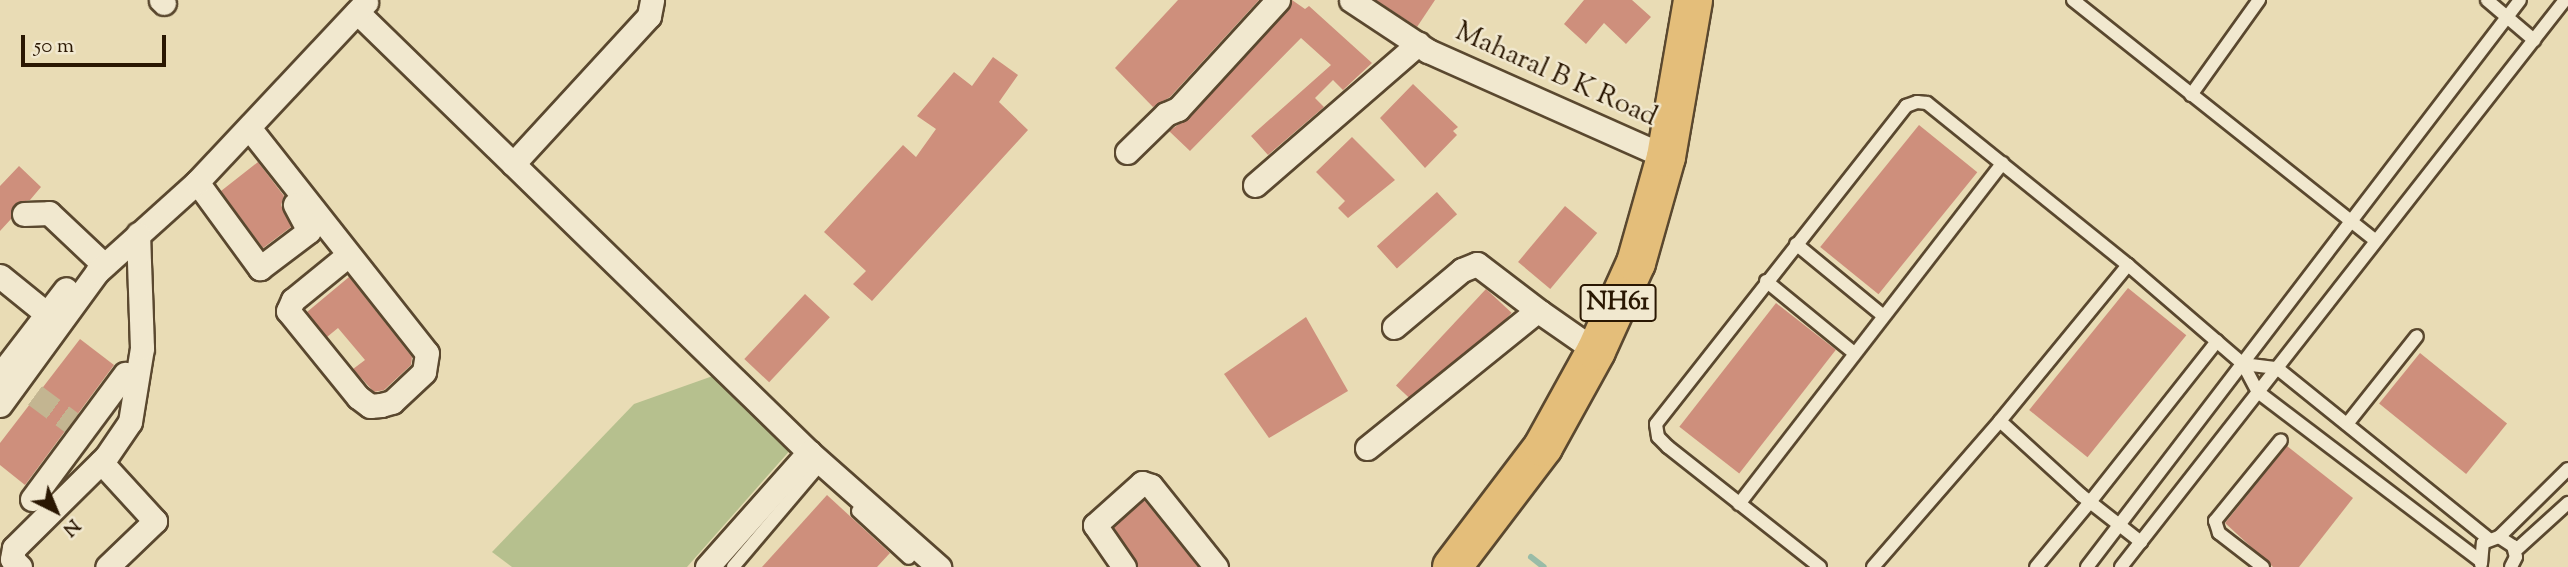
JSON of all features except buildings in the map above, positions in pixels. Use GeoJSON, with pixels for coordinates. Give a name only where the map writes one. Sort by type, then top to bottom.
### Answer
{"type":"FeatureCollection","features":[{"type":"Feature","properties":{"kind":"highway","name":"NH61"},"geometry":{"type":"LineString","coordinates":[[1452,567],[1543,447],[1596,351],[1636,263],[1666,157],[1693,0]]}},
{"type":"Feature","properties":{"kind":"street"},"geometry":{"type":"LineString","coordinates":[[513,164],[649,16],[652,0]]}},
{"type":"Feature","properties":{"kind":"street"},"geometry":{"type":"LineString","coordinates":[[1127,152],[1166,114],[1178,109],[1278,0]]}},
{"type":"Feature","properties":{"kind":"street","name":"Maharal B K Road"},"geometry":{"type":"LineString","coordinates":[[1351,0],[1418,44],[1666,157]]}},
{"type":"Feature","properties":{"kind":"street"},"geometry":{"type":"LineString","coordinates":[[0,404],[104,265],[197,182],[362,6],[513,164],[816,457],[909,558],[939,567]]}},
{"type":"Feature","properties":{"kind":"street"},"geometry":{"type":"LineString","coordinates":[[1255,185],[1418,44]]}},
{"type":"Feature","properties":{"kind":"street"},"geometry":{"type":"LineString","coordinates":[[197,182],[260,268],[305,237],[309,231],[306,220],[244,134]]}},
{"type":"Feature","properties":{"kind":"street"},"geometry":{"type":"LineString","coordinates":[[244,134],[347,256],[426,353],[424,372],[392,402],[381,405],[370,406],[358,397],[288,312],[293,300],[347,256]]}},
{"type":"Feature","properties":{"kind":"street"},"geometry":{"type":"LineString","coordinates":[[24,215],[49,213],[104,265]]}},
{"type":"Feature","properties":{"kind":"street"},"geometry":{"type":"LineString","coordinates":[[20,567],[12,559],[14,548],[101,462],[130,422],[141,370],[138,234]]}},
{"type":"Feature","properties":{"kind":"street"},"geometry":{"type":"LineString","coordinates":[[1394,327],[1462,270],[1477,264],[1596,351]]}},
{"type":"Feature","properties":{"kind":"street"},"geometry":{"type":"LineString","coordinates":[[17,384],[47,314],[81,270],[104,265]]}},
{"type":"Feature","properties":{"kind":"street"},"geometry":{"type":"LineString","coordinates":[[0,276],[47,314]]}},
{"type":"Feature","properties":{"kind":"street"},"geometry":{"type":"LineString","coordinates":[[1367,447],[1541,312]]}},
{"type":"Feature","properties":{"kind":"street"},"geometry":{"type":"LineString","coordinates":[[32,499],[80,429],[125,374]]}},
{"type":"Feature","properties":{"kind":"street"},"geometry":{"type":"LineString","coordinates":[[706,567],[816,457]]}},
{"type":"Feature","properties":{"kind":"street"},"geometry":{"type":"LineString","coordinates":[[101,462],[155,521],[107,567]]}},
{"type":"Feature","properties":{"kind":"street"},"geometry":{"type":"LineString","coordinates":[[1124,567],[1094,525],[1142,483],[1151,486],[1216,567]]}},
{"type":"Feature","properties":{"kind":"lane"},"geometry":{"type":"LineString","coordinates":[[2073,0],[2376,241]]}},
{"type":"Feature","properties":{"kind":"lane"},"geometry":{"type":"LineString","coordinates":[[2191,95],[2259,0]]}},
{"type":"Feature","properties":{"kind":"lane"},"geometry":{"type":"LineString","coordinates":[[2487,0],[2534,40]]}},
{"type":"Feature","properties":{"kind":"lane"},"geometry":{"type":"LineString","coordinates":[[2087,567],[2520,0]]}},
{"type":"Feature","properties":{"kind":"lane"},"geometry":{"type":"LineString","coordinates":[[2121,567],[2565,0]]}},
{"type":"Feature","properties":{"kind":"lane"},"geometry":{"type":"LineString","coordinates":[[1819,567],[1668,447],[1658,437],[1656,424],[1906,106],[1927,103],[2128,265],[2217,341],[2242,364],[2258,392],[2482,565]]}},
{"type":"Feature","properties":{"kind":"lane"},"geometry":{"type":"LineString","coordinates":[[1739,503],[1882,315],[2003,163]]}},
{"type":"Feature","properties":{"kind":"lane"},"geometry":{"type":"LineString","coordinates":[[1796,244],[1882,315]]}},
{"type":"Feature","properties":{"kind":"lane"},"geometry":{"type":"LineString","coordinates":[[1873,567],[2000,421],[2128,265]]}},
{"type":"Feature","properties":{"kind":"lane"},"geometry":{"type":"LineString","coordinates":[[1766,281],[1853,353]]}},
{"type":"Feature","properties":{"kind":"lane"},"geometry":{"type":"LineString","coordinates":[[2347,424],[2417,336]]}},
{"type":"Feature","properties":{"kind":"lane"},"geometry":{"type":"LineString","coordinates":[[2036,567],[2217,341]]}},
{"type":"Feature","properties":{"kind":"lane"},"geometry":{"type":"LineString","coordinates":[[2242,364],[2277,368],[2494,538],[2509,541],[2515,551]]}},
{"type":"Feature","properties":{"kind":"lane"},"geometry":{"type":"LineString","coordinates":[[2000,421],[2090,502],[2141,542]]}},
{"type":"Feature","properties":{"kind":"lane"},"geometry":{"type":"LineString","coordinates":[[2263,567],[2219,533],[2214,521],[2281,440]]}},
{"type":"Feature","properties":{"kind":"lane"},"geometry":{"type":"LineString","coordinates":[[733,567],[816,457]]}},
{"type":"Feature","properties":{"kind":"lane"},"geometry":{"type":"LineString","coordinates":[[2482,565],[2480,549],[2568,469]]}},
{"type":"Feature","properties":{"kind":"lane"},"geometry":{"type":"LineString","coordinates":[[2511,567],[2515,551],[2568,503]]}},
{"type":"Feature","properties":{"kind":"lane"},"geometry":{"type":"LineString","coordinates":[[858,511],[909,558]]}},
{"type":"Feature","properties":{"kind":"green space"},"geometry":{"type":"Polygon","coordinates":[[[724,372],[793,447],[687,567],[512,567],[492,552],[634,404],[724,372]]]}},
{"type":"Feature","properties":{"kind":"waterway"},"geometry":{"type":"LineString","coordinates":[[1531,557],[1544,567]]}},
{"type":"Feature","properties":{"kind":"tunnel"},"geometry":{"type":"LineString","coordinates":[[35,395],[78,427]]}}]}
